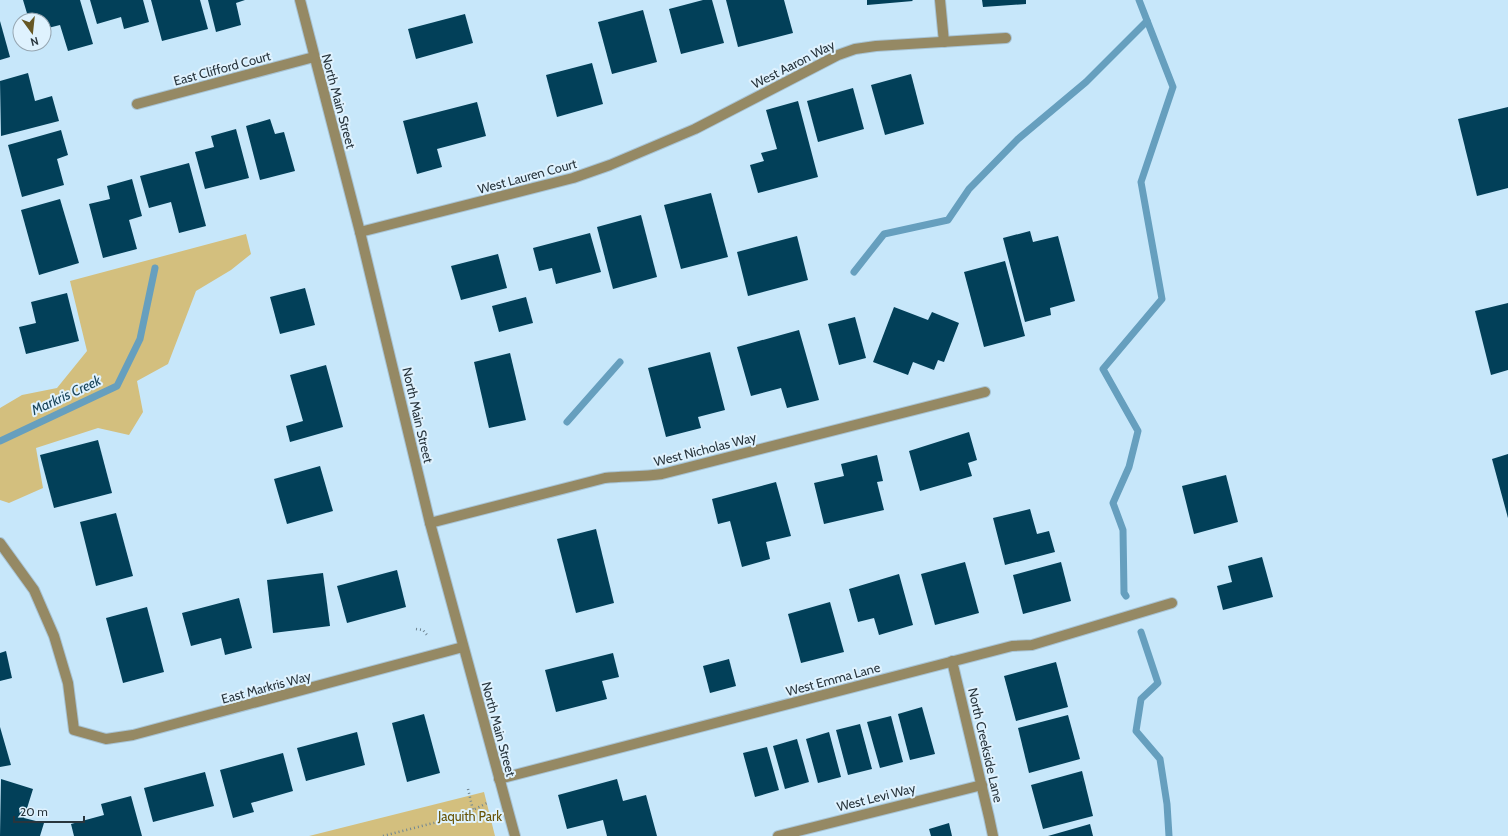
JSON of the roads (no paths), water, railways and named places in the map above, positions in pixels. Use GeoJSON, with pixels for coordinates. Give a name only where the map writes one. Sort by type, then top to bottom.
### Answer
{"type":"FeatureCollection","features":[{"type":"Feature","properties":{"kind":"street","name":"North Main Street"},"geometry":{"type":"LineString","coordinates":[[300,0],[360,232],[430,523],[515,836]]}},
{"type":"Feature","properties":{"kind":"street"},"geometry":{"type":"LineString","coordinates":[[940,0],[944,42]]}},
{"type":"Feature","properties":{"kind":"street","name":"West Aaron Way"},"geometry":{"type":"LineString","coordinates":[[695,129],[838,55],[855,49],[876,46],[1006,38]]}},
{"type":"Feature","properties":{"kind":"street","name":"East Clifford Court"},"geometry":{"type":"LineString","coordinates":[[137,104],[314,57]]}},
{"type":"Feature","properties":{"kind":"street","name":"West Lauren Court"},"geometry":{"type":"LineString","coordinates":[[360,232],[573,178],[610,165],[695,129]]}},
{"type":"Feature","properties":{"kind":"street","name":"West Nicholas Way"},"geometry":{"type":"LineString","coordinates":[[430,523],[605,478],[621,476],[646,477],[662,474],[985,392]]}},
{"type":"Feature","properties":{"kind":"street","name":"East Markris Way"},"geometry":{"type":"LineString","coordinates":[[0,543],[34,590],[54,636],[68,683],[74,730],[106,739],[133,736],[463,647]]}},
{"type":"Feature","properties":{"kind":"street","name":"West Emma Lane"},"geometry":{"type":"LineString","coordinates":[[499,779],[952,661],[1012,646],[1032,645],[1172,602]]}},
{"type":"Feature","properties":{"kind":"street","name":"North Creekside Lane"},"geometry":{"type":"LineString","coordinates":[[952,661],[993,836]]}},
{"type":"Feature","properties":{"kind":"street","name":"West Levi Way"},"geometry":{"type":"LineString","coordinates":[[778,836],[982,785]]}},
{"type":"Feature","properties":{"kind":"waterway"},"geometry":{"type":"LineString","coordinates":[[1126,596],[1124,593],[1123,530],[1113,503],[1129,467],[1138,431],[1103,369],[1162,299],[1141,182],[1173,87],[1139,0]]}},
{"type":"Feature","properties":{"kind":"waterway"},"geometry":{"type":"LineString","coordinates":[[854,272],[884,234],[948,220],[969,189],[1018,139],[1086,82],[1147,21]]}},
{"type":"Feature","properties":{"kind":"waterway","name":"Markris Creek"},"geometry":{"type":"LineString","coordinates":[[0,441],[117,386],[140,339],[155,268]]}},
{"type":"Feature","properties":{"kind":"waterway"},"geometry":{"type":"LineString","coordinates":[[567,422],[620,362]]}},
{"type":"Feature","properties":{"kind":"waterway"},"geometry":{"type":"LineString","coordinates":[[1141,632],[1158,683],[1141,699],[1136,731],[1160,759],[1167,804],[1169,836]]}},
{"type":"Feature","properties":{"kind":"park label","name":"Jaquith Park"},"geometry":{"type":"Point","coordinates":[470,816]}}]}
